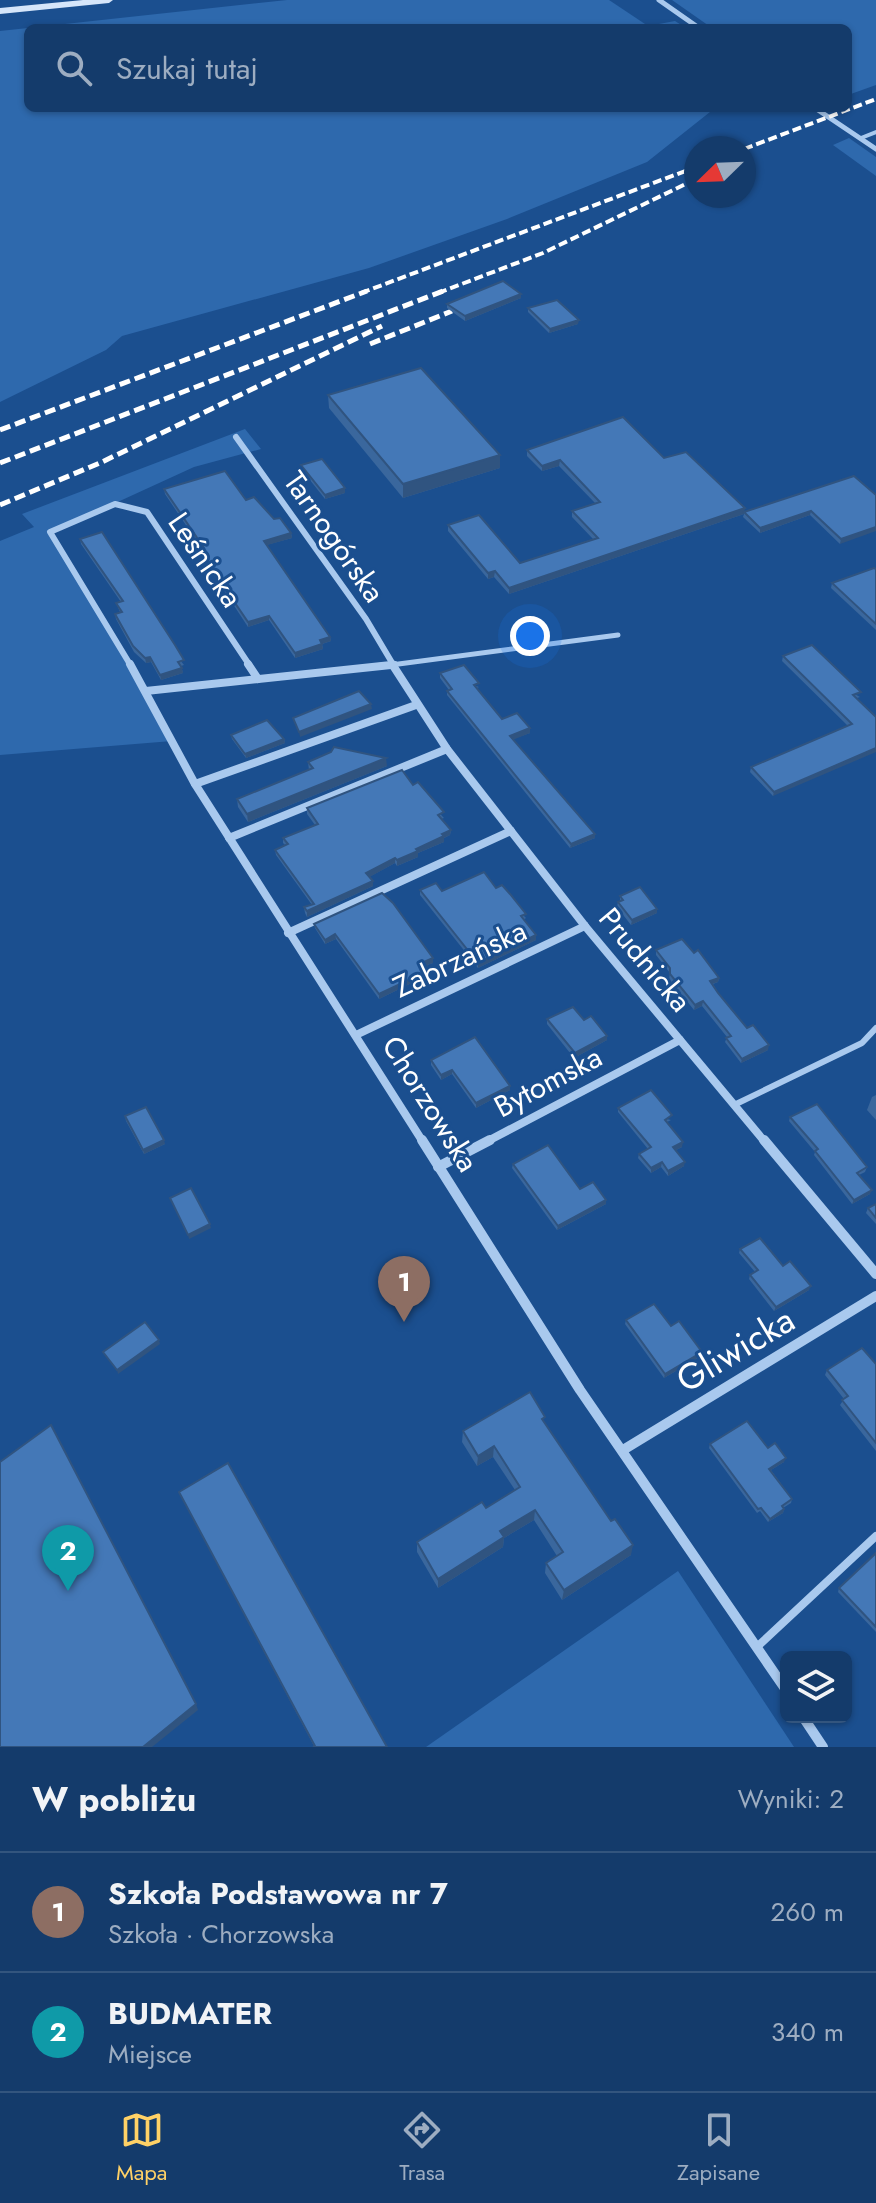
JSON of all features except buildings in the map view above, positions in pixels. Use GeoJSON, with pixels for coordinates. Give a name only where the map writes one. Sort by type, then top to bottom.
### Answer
{"type":"FeatureCollection","features":[{"type":"Feature","properties":{"kind":"street"},"geometry":{"type":"LineString","coordinates":[[0,11],[109,0]]}},
{"type":"Feature","properties":{"kind":"street"},"geometry":{"type":"LineString","coordinates":[[659,0],[693,24]]}},
{"type":"Feature","properties":{"kind":"street"},"geometry":{"type":"LineString","coordinates":[[821,112],[876,149]]}},
{"type":"Feature","properties":{"kind":"street","name":"Tarnogórska"},"geometry":{"type":"LineString","coordinates":[[236,437],[366,619],[391,665]]}},
{"type":"Feature","properties":{"kind":"street","name":"Leśnicka"},"geometry":{"type":"LineString","coordinates":[[50,532],[115,504],[147,512],[258,679]]}},
{"type":"Feature","properties":{"kind":"street","name":"Chorzowska"},"geometry":{"type":"LineString","coordinates":[[50,532],[146,691],[195,784],[288,933],[580,1390],[780,1681]]}},
{"type":"Feature","properties":{"kind":"street"},"geometry":{"type":"LineString","coordinates":[[146,691],[391,665]]}},
{"type":"Feature","properties":{"kind":"street","name":"Prudnicka"},"geometry":{"type":"LineString","coordinates":[[391,665],[447,749],[585,926],[876,1274]]}},
{"type":"Feature","properties":{"kind":"street"},"geometry":{"type":"LineString","coordinates":[[195,784],[416,705]]}},
{"type":"Feature","properties":{"kind":"street"},"geometry":{"type":"LineString","coordinates":[[229,838],[447,749]]}},
{"type":"Feature","properties":{"kind":"street"},"geometry":{"type":"LineString","coordinates":[[288,933],[511,831]]}},
{"type":"Feature","properties":{"kind":"street","name":"Zabrzańska"},"geometry":{"type":"LineString","coordinates":[[356,1035],[585,926]]}},
{"type":"Feature","properties":{"kind":"street","name":"Bytomska"},"geometry":{"type":"LineString","coordinates":[[438,1167],[680,1040]]}},
{"type":"Feature","properties":{"kind":"street","name":"Gliwicka"},"geometry":{"type":"LineString","coordinates":[[623,1450],[876,1296]]}},
{"type":"Feature","properties":{"kind":"street"},"geometry":{"type":"LineString","coordinates":[[807,1723],[823,1747]]}},
{"type":"Feature","properties":{"kind":"lane"},"geometry":{"type":"LineString","coordinates":[[861,138],[876,132]]}},
{"type":"Feature","properties":{"kind":"lane"},"geometry":{"type":"LineString","coordinates":[[391,665],[618,635]]}},
{"type":"Feature","properties":{"kind":"lane"},"geometry":{"type":"LineString","coordinates":[[734,1105],[862,1043],[876,1028]]}},
{"type":"Feature","properties":{"kind":"lane"},"geometry":{"type":"LineString","coordinates":[[758,1646],[876,1536]]}},
{"type":"Feature","properties":{"kind":"shaded area"},"geometry":{"type":"Polygon","coordinates":[[[287,0],[609,0],[645,24],[65,24],[287,0]]]}},
{"type":"Feature","properties":{"kind":"shaded area"},"geometry":{"type":"Polygon","coordinates":[[[672,0],[876,0],[876,85],[852,94],[852,24],[706,24],[672,0]]]}},
{"type":"Feature","properties":{"kind":"shaded area"},"geometry":{"type":"Polygon","coordinates":[[[24,28],[24,112],[710,112],[647,162],[507,219],[369,268],[122,336],[106,350],[0,402],[0,31],[24,28]]]}},
{"type":"Feature","properties":{"kind":"shaded area"},"geometry":{"type":"Polygon","coordinates":[[[849,138],[876,157],[876,176],[833,145],[849,138]]]}},
{"type":"Feature","properties":{"kind":"shaded area"},"geometry":{"type":"Polygon","coordinates":[[[245,429],[261,449],[194,467],[50,533],[172,741],[0,755],[0,541],[34,527],[22,514],[245,429]]]}},
{"type":"Feature","properties":{"kind":"shaded area"},"geometry":{"type":"Polygon","coordinates":[[[678,1571],[794,1747],[426,1747],[678,1571]]]}},
{"type":"Feature","properties":{"kind":"railway"},"geometry":{"type":"LineString","coordinates":[[852,108],[876,99]]}},
{"type":"Feature","properties":{"kind":"railway"},"geometry":{"type":"LineString","coordinates":[[756,144],[842,112]]}},
{"type":"Feature","properties":{"kind":"railway"},"geometry":{"type":"LineString","coordinates":[[361,293],[684,172]]}},
{"type":"Feature","properties":{"kind":"railway"},"geometry":{"type":"LineString","coordinates":[[438,293],[543,253],[684,185]]}},
{"type":"Feature","properties":{"kind":"railway"},"geometry":{"type":"LineString","coordinates":[[0,430],[367,291]]}},
{"type":"Feature","properties":{"kind":"railway"},"geometry":{"type":"LineString","coordinates":[[0,463],[443,291]]}},
{"type":"Feature","properties":{"kind":"railway"},"geometry":{"type":"LineString","coordinates":[[370,344],[452,311]]}},
{"type":"Feature","properties":{"kind":"railway"},"geometry":{"type":"LineString","coordinates":[[0,505],[102,462],[382,326]]}},
{"type":"Feature","properties":{"kind":"place","name":"Szkoła Podstawowa nr 7"},"geometry":{"type":"Point","coordinates":[404,1322]}},
{"type":"Feature","properties":{"kind":"place","name":"BUDMATER"},"geometry":{"type":"Point","coordinates":[68,1591]}}]}
